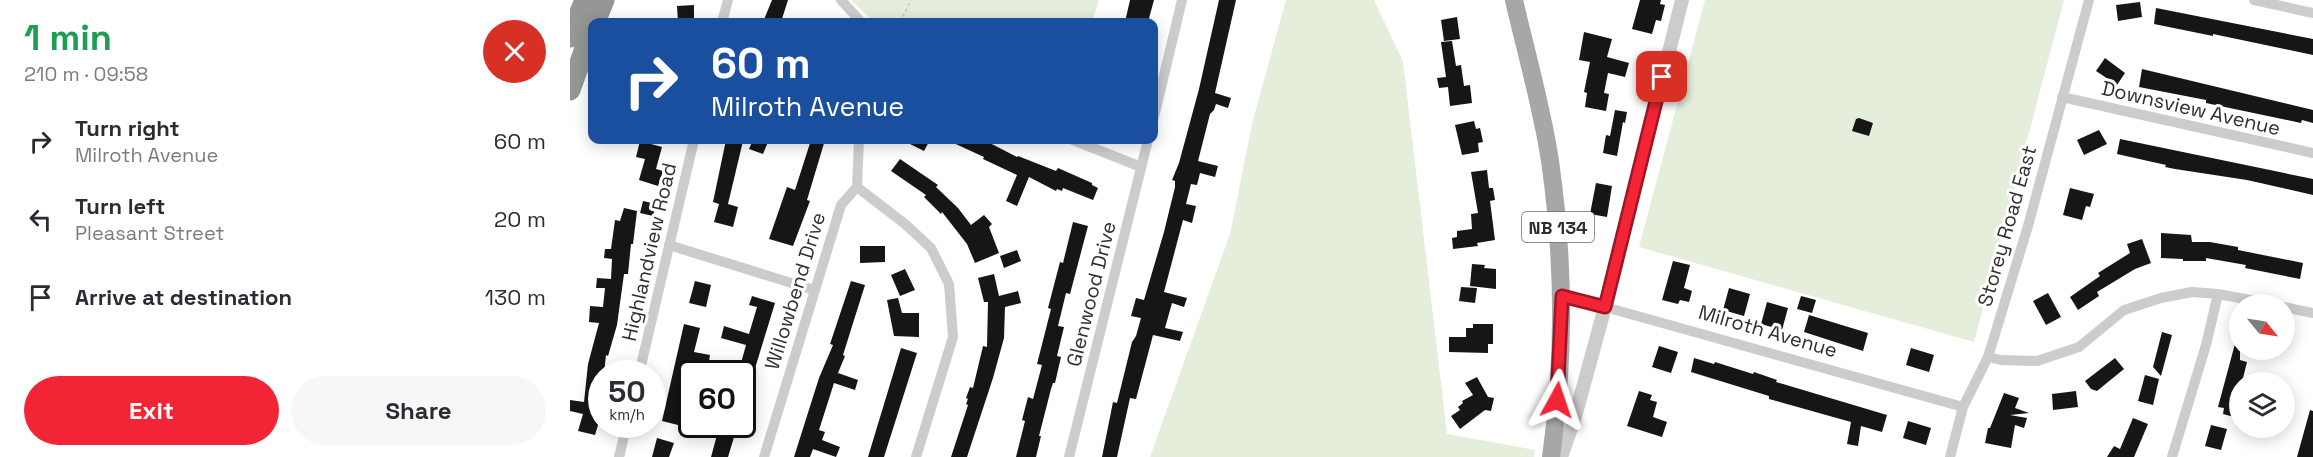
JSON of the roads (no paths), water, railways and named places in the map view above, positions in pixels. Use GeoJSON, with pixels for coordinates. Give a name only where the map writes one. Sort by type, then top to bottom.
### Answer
{"type":"FeatureCollection","features":[{"type":"Feature","properties":{"kind":"highway"},"geometry":{"type":"LineString","coordinates":[[570,37],[585,0]]}},
{"type":"Feature","properties":{"kind":"highway"},"geometry":{"type":"LineString","coordinates":[[597,18],[604,0]]}},
{"type":"Feature","properties":{"kind":"highway"},"geometry":{"type":"LineString","coordinates":[[570,90],[588,39]]}},
{"type":"Feature","properties":{"kind":"main road","name":"NB 134"},"geometry":{"type":"LineString","coordinates":[[1514,0],[1550,159],[1558,227],[1562,296],[1559,380],[1551,457]]}},
{"type":"Feature","properties":{"kind":"street"},"geometry":{"type":"LineString","coordinates":[[723,18],[728,0]]}},
{"type":"Feature","properties":{"kind":"street"},"geometry":{"type":"LineString","coordinates":[[841,0],[857,18]]}},
{"type":"Feature","properties":{"kind":"street"},"geometry":{"type":"LineString","coordinates":[[1158,100],[1182,0]]}},
{"type":"Feature","properties":{"kind":"street"},"geometry":{"type":"LineString","coordinates":[[1561,457],[1575,417],[1605,307],[1682,0]]}},
{"type":"Feature","properties":{"kind":"street","name":"Storey Road East"},"geometry":{"type":"LineString","coordinates":[[1950,457],[1963,407],[1988,357],[2028,226],[2089,0]]}},
{"type":"Feature","properties":{"kind":"street"},"geometry":{"type":"LineString","coordinates":[[2254,0],[2313,13]]}},
{"type":"Feature","properties":{"kind":"street","name":"Downsview Avenue"},"geometry":{"type":"LineString","coordinates":[[2062,97],[2313,153]]}},
{"type":"Feature","properties":{"kind":"street","name":"Highlandview Road"},"geometry":{"type":"LineString","coordinates":[[642,360],[693,144]]}},
{"type":"Feature","properties":{"kind":"street"},"geometry":{"type":"LineString","coordinates":[[859,144],[857,187],[905,224],[931,248],[949,284],[953,337],[916,457]]}},
{"type":"Feature","properties":{"kind":"street"},"geometry":{"type":"LineString","coordinates":[[1083,144],[1141,167]]}},
{"type":"Feature","properties":{"kind":"street","name":"Glenwood Drive"},"geometry":{"type":"LineString","coordinates":[[1069,457],[1147,144]]}},
{"type":"Feature","properties":{"kind":"street","name":"Willowbend Drive"},"geometry":{"type":"LineString","coordinates":[[764,457],[841,205],[857,187]]}},
{"type":"Feature","properties":{"kind":"street"},"geometry":{"type":"LineString","coordinates":[[669,244],[814,290]]}},
{"type":"Feature","properties":{"kind":"street"},"geometry":{"type":"LineString","coordinates":[[1988,357],[2001,360],[2037,361],[2079,347],[2124,310],[2161,297],[2192,292],[2229,296]]}},
{"type":"Feature","properties":{"kind":"street"},"geometry":{"type":"LineString","coordinates":[[2172,457],[2206,345],[2218,294]]}},
{"type":"Feature","properties":{"kind":"street","name":"Milroth Avenue"},"geometry":{"type":"LineString","coordinates":[[1562,296],[1963,407]]}},
{"type":"Feature","properties":{"kind":"street"},"geometry":{"type":"LineString","coordinates":[[2295,309],[2313,313]]}},
{"type":"Feature","properties":{"kind":"street"},"geometry":{"type":"LineString","coordinates":[[619,457],[624,438]]}}]}
